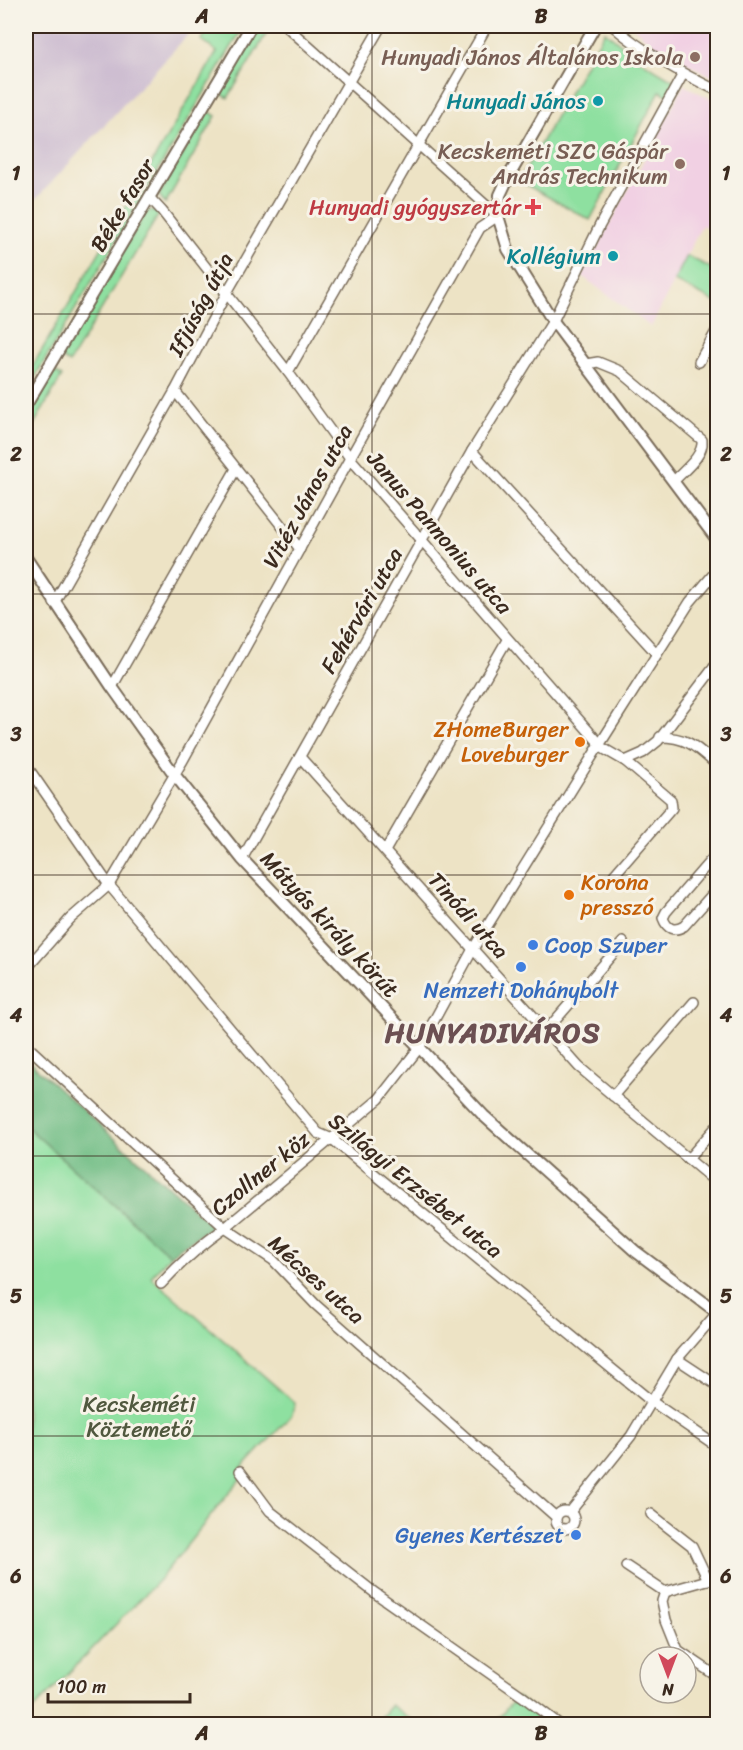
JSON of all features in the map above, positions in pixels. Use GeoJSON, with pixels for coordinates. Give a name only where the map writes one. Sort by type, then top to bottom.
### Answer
{"type":"FeatureCollection","features":[{"type":"Feature","properties":{"kind":"street","name":"Béke fasor"},"geometry":{"type":"LineString","coordinates":[[26,405],[251,26]]}},
{"type":"Feature","properties":{"kind":"street"},"geometry":{"type":"LineString","coordinates":[[286,26],[498,216]]}},
{"type":"Feature","properties":{"kind":"street","name":"Ifjúság útja"},"geometry":{"type":"LineString","coordinates":[[54,603],[175,391],[226,294],[381,26]]}},
{"type":"Feature","properties":{"kind":"street"},"geometry":{"type":"LineString","coordinates":[[288,372],[487,26]]}},
{"type":"Feature","properties":{"kind":"street"},"geometry":{"type":"LineString","coordinates":[[595,26],[509,176],[500,195],[498,216],[508,249],[553,321],[717,541]]}},
{"type":"Feature","properties":{"kind":"street"},"geometry":{"type":"LineString","coordinates":[[613,26],[683,74],[717,90]]}},
{"type":"Feature","properties":{"kind":"street","name":"Fehérvári utca"},"geometry":{"type":"LineString","coordinates":[[242,859],[423,542],[472,451],[553,321],[600,225],[683,74]]}},
{"type":"Feature","properties":{"kind":"street","name":"Janus Pannonius utca"},"geometry":{"type":"LineString","coordinates":[[149,197],[288,372],[350,458],[507,640],[599,745],[625,761],[671,800],[672,808],[614,875]]}},
{"type":"Feature","properties":{"kind":"street","name":"Vitéz János utca"},"geometry":{"type":"LineString","coordinates":[[26,969],[70,919],[109,885],[174,774],[480,228],[498,216]]}},
{"type":"Feature","properties":{"kind":"street"},"geometry":{"type":"LineString","coordinates":[[699,362],[717,328]]}},
{"type":"Feature","properties":{"kind":"street"},"geometry":{"type":"LineString","coordinates":[[586,364],[598,362],[620,371],[702,440],[703,446],[700,453],[674,481]]}},
{"type":"Feature","properties":{"kind":"street"},"geometry":{"type":"LineString","coordinates":[[175,391],[300,549]]}},
{"type":"Feature","properties":{"kind":"street"},"geometry":{"type":"LineString","coordinates":[[472,451],[657,654]]}},
{"type":"Feature","properties":{"kind":"street"},"geometry":{"type":"LineString","coordinates":[[112,687],[236,469]]}},
{"type":"Feature","properties":{"kind":"street","name":"Mátyás király körút"},"geometry":{"type":"LineString","coordinates":[[26,558],[54,603],[174,774],[242,859],[484,1116],[635,1251],[717,1312]]}},
{"type":"Feature","properties":{"kind":"street","name":"Czollner köz"},"geometry":{"type":"LineString","coordinates":[[161,1284],[182,1261],[225,1228],[379,1099],[419,1048],[474,949],[539,849],[599,745],[690,602],[717,569]]}},
{"type":"Feature","properties":{"kind":"street"},"geometry":{"type":"LineString","coordinates":[[385,851],[507,640]]}},
{"type":"Feature","properties":{"kind":"street"},"geometry":{"type":"LineString","coordinates":[[625,761],[643,753],[660,737],[717,662]]}},
{"type":"Feature","properties":{"kind":"street"},"geometry":{"type":"LineString","coordinates":[[660,737],[676,737],[693,743],[717,766]]}},
{"type":"Feature","properties":{"kind":"street","name":"Tinódi utca"},"geometry":{"type":"LineString","coordinates":[[300,757],[579,1066],[717,1184]]}},
{"type":"Feature","properties":{"kind":"street","name":"Szilágyi Erzsébet utca"},"geometry":{"type":"LineString","coordinates":[[26,765],[109,885],[318,1133],[332,1139],[651,1401],[717,1447]]}},
{"type":"Feature","properties":{"kind":"street"},"geometry":{"type":"LineString","coordinates":[[717,852],[666,912],[663,918],[666,925],[673,930],[679,930],[717,888]]}},
{"type":"Feature","properties":{"kind":"street"},"geometry":{"type":"LineString","coordinates":[[546,1031],[623,942]]}},
{"type":"Feature","properties":{"kind":"street"},"geometry":{"type":"LineString","coordinates":[[613,1095],[694,1002]]}},
{"type":"Feature","properties":{"kind":"street","name":"Mécses utca"},"geometry":{"type":"LineString","coordinates":[[26,1045],[225,1228],[273,1260],[316,1305],[556,1517]]}},
{"type":"Feature","properties":{"kind":"street"},"geometry":{"type":"LineString","coordinates":[[688,1159],[717,1125]]}},
{"type":"Feature","properties":{"kind":"street"},"geometry":{"type":"LineString","coordinates":[[570,1512],[631,1436],[677,1359],[717,1312]]}},
{"type":"Feature","properties":{"kind":"street"},"geometry":{"type":"LineString","coordinates":[[677,1359],[717,1386]]}},
{"type":"Feature","properties":{"kind":"street"},"geometry":{"type":"LineString","coordinates":[[240,1472],[270,1511],[375,1593],[522,1696],[559,1725]]}},
{"type":"Feature","properties":{"kind":"street"},"geometry":{"type":"LineString","coordinates":[[560,1512],[570,1512],[574,1521],[569,1528],[560,1527],[556,1523],[556,1517],[560,1512]]}},
{"type":"Feature","properties":{"kind":"street"},"geometry":{"type":"LineString","coordinates":[[626,1566],[665,1592],[713,1579],[692,1546],[651,1514]]}},
{"type":"Feature","properties":{"kind":"street"},"geometry":{"type":"LineString","coordinates":[[665,1592],[662,1601],[666,1620],[678,1650],[717,1677]]}},
{"type":"Feature","properties":{"kind":"shaded area"},"geometry":{"type":"Polygon","coordinates":[[[26,26],[196,26],[26,210],[26,26]]]}},
{"type":"Feature","properties":{"kind":"shaded area","name":"Hunyadi János Általános Iskola"},"geometry":{"type":"Polygon","coordinates":[[[632,26],[717,26],[717,79],[658,49],[632,26]]]}},
{"type":"Feature","properties":{"kind":"shaded area","name":"Kecskeméti SZC Gáspár András Technikum"},"geometry":{"type":"Polygon","coordinates":[[[684,85],[717,102],[717,233],[702,225],[687,255],[717,271],[717,303],[674,281],[651,327],[582,276],[684,85]]]}},
{"type":"Feature","properties":{"kind":"green space"},"geometry":{"type":"Polygon","coordinates":[[[213,26],[244,26],[26,392],[26,377],[217,52],[201,40],[213,26]]]}},
{"type":"Feature","properties":{"kind":"green space"},"geometry":{"type":"Polygon","coordinates":[[[258,26],[271,26],[228,98],[219,92],[258,26]]]}},
{"type":"Feature","properties":{"kind":"green space"},"geometry":{"type":"Polygon","coordinates":[[[605,31],[641,61],[678,83],[669,96],[660,91],[590,220],[519,181],[605,31]]]}},
{"type":"Feature","properties":{"kind":"green space"},"geometry":{"type":"Polygon","coordinates":[[[208,111],[216,116],[165,204],[159,195],[208,111]]]}},
{"type":"Feature","properties":{"kind":"green space"},"geometry":{"type":"Polygon","coordinates":[[[152,210],[159,214],[69,363],[60,357],[146,212],[152,210]]]}},
{"type":"Feature","properties":{"kind":"green space"},"geometry":{"type":"Polygon","coordinates":[[[687,256],[717,271],[717,303],[674,281],[687,256]]]}},
{"type":"Feature","properties":{"kind":"green space"},"geometry":{"type":"Polygon","coordinates":[[[53,371],[62,376],[26,438],[26,418],[53,371]]]}},
{"type":"Feature","properties":{"kind":"green space"},"geometry":{"type":"Polygon","coordinates":[[[26,1059],[212,1226],[170,1255],[26,1126],[26,1059]]]}},
{"type":"Feature","properties":{"kind":"green space","name":"Kecskeméti Köztemető"},"geometry":{"type":"Polygon","coordinates":[[[26,1126],[170,1255],[151,1277],[295,1403],[292,1415],[240,1471],[241,1478],[159,1580],[26,1717],[26,1126]]]}},
{"type":"Feature","properties":{"kind":"green space"},"geometry":{"type":"Polygon","coordinates":[[[517,1697],[554,1724],[493,1724],[517,1697]]]}},
{"type":"Feature","properties":{"kind":"green space"},"geometry":{"type":"Polygon","coordinates":[[[391,1705],[417,1724],[374,1724],[391,1705]]]}},
{"type":"Feature","properties":{"kind":"place","name":"Hunyadi János Általános Iskola"},"geometry":{"type":"Point","coordinates":[695,57]}},
{"type":"Feature","properties":{"kind":"place","name":"Hunyadi János"},"geometry":{"type":"Point","coordinates":[598,101]}},
{"type":"Feature","properties":{"kind":"place","name":"Kecskeméti SZC Gáspár András Technikum"},"geometry":{"type":"Point","coordinates":[680,164]}},
{"type":"Feature","properties":{"kind":"place","name":"Hunyadi gyógyszertár"},"geometry":{"type":"Point","coordinates":[533,207]}},
{"type":"Feature","properties":{"kind":"place","name":"Kollégium"},"geometry":{"type":"Point","coordinates":[613,256]}},
{"type":"Feature","properties":{"kind":"place","name":"ZHomeBurger Loveburger"},"geometry":{"type":"Point","coordinates":[580,742]}},
{"type":"Feature","properties":{"kind":"place","name":"Korona presszó"},"geometry":{"type":"Point","coordinates":[569,895]}},
{"type":"Feature","properties":{"kind":"place","name":"Coop Szuper"},"geometry":{"type":"Point","coordinates":[533,945]}},
{"type":"Feature","properties":{"kind":"place","name":"Nemzeti Dohánybolt"},"geometry":{"type":"Point","coordinates":[521,967]}},
{"type":"Feature","properties":{"kind":"place","name":"Gyenes Kertészet"},"geometry":{"type":"Point","coordinates":[576,1535]}},
{"type":"Feature","properties":{"kind":"district","name":"HUNYADIVÁROS"},"geometry":{"type":"Point","coordinates":[493,1032]}}]}
